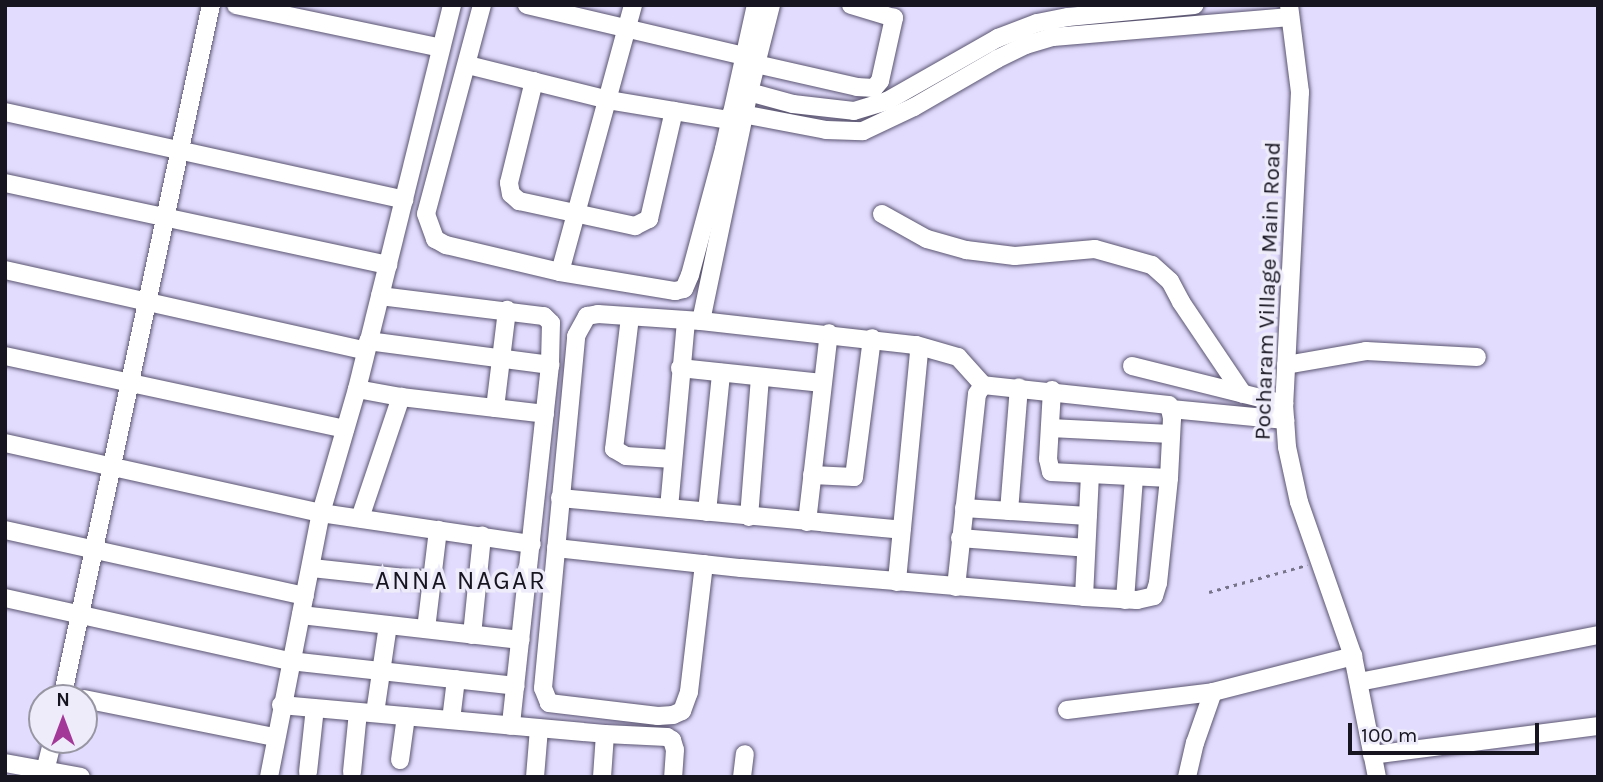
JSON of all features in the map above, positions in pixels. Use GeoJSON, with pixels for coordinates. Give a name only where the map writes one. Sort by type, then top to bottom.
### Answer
{"type":"FeatureCollection","features":[{"type":"Feature","properties":{"kind":"street"},"geometry":{"type":"LineString","coordinates":[[74,684],[80,616],[211,5]]}},
{"type":"Feature","properties":{"kind":"street"},"geometry":{"type":"LineString","coordinates":[[236,5],[441,48]]}},
{"type":"Feature","properties":{"kind":"street"},"geometry":{"type":"LineString","coordinates":[[269,777],[281,705],[312,568],[321,513],[357,388],[452,5]]}},
{"type":"Feature","properties":{"kind":"street"},"geometry":{"type":"LineString","coordinates":[[482,5],[426,214],[428,228],[435,239],[446,245],[560,272],[668,290],[684,289],[743,91],[750,60],[756,5]]}},
{"type":"Feature","properties":{"kind":"street"},"geometry":{"type":"LineString","coordinates":[[527,5],[857,87],[874,88],[880,81],[894,18],[851,5]]}},
{"type":"Feature","properties":{"kind":"street"},"geometry":{"type":"LineString","coordinates":[[560,272],[632,5]]}},
{"type":"Feature","properties":{"kind":"street"},"geometry":{"type":"LineString","coordinates":[[750,60],[771,5]]}},
{"type":"Feature","properties":{"kind":"street"},"geometry":{"type":"LineString","coordinates":[[743,91],[793,104],[854,111],[887,101],[998,38],[1037,23],[1069,17],[1194,5]]}},
{"type":"Feature","properties":{"kind":"street"},"geometry":{"type":"LineString","coordinates":[[468,65],[608,100],[674,111],[735,115],[826,130],[863,131],[914,107],[996,59],[1026,45],[1053,37],[1290,11]]}},
{"type":"Feature","properties":{"kind":"street","name":"Pocharam Village Main Road"},"geometry":{"type":"LineString","coordinates":[[1290,11],[1300,92],[1286,365],[1285,412],[1290,470],[1353,656],[1377,777]]}},
{"type":"Feature","properties":{"kind":"street"},"geometry":{"type":"LineString","coordinates":[[534,82],[509,188],[519,201],[577,214],[635,226],[646,223],[674,111]]}},
{"type":"Feature","properties":{"kind":"street"},"geometry":{"type":"LineString","coordinates":[[5,112],[404,200]]}},
{"type":"Feature","properties":{"kind":"street"},"geometry":{"type":"LineString","coordinates":[[669,508],[680,368],[694,321],[735,115]]}},
{"type":"Feature","properties":{"kind":"street"},"geometry":{"type":"LineString","coordinates":[[5,183],[388,265]]}},
{"type":"Feature","properties":{"kind":"street"},"geometry":{"type":"LineString","coordinates":[[882,214],[927,239],[966,250],[1014,256],[1095,249],[1152,264],[1170,281],[1181,302],[1243,394]]}},
{"type":"Feature","properties":{"kind":"street"},"geometry":{"type":"LineString","coordinates":[[5,270],[147,304],[367,346],[550,365]]}},
{"type":"Feature","properties":{"kind":"street"},"geometry":{"type":"LineString","coordinates":[[380,296],[507,310],[547,318],[553,330],[511,726]]}},
{"type":"Feature","properties":{"kind":"street"},"geometry":{"type":"LineString","coordinates":[[495,408],[507,310]]}},
{"type":"Feature","properties":{"kind":"street"},"geometry":{"type":"LineString","coordinates":[[556,548],[897,582],[1146,600],[1154,596],[1157,590],[1169,478],[1171,409],[1165,402],[983,385],[958,356],[916,345],[829,333],[592,314],[582,321],[578,328],[560,498],[544,694],[549,703],[658,716],[682,711],[689,692],[704,564]]}},
{"type":"Feature","properties":{"kind":"street"},"geometry":{"type":"LineString","coordinates":[[630,317],[614,449],[626,456],[673,459]]}},
{"type":"Feature","properties":{"kind":"street"},"geometry":{"type":"LineString","coordinates":[[807,522],[829,333]]}},
{"type":"Feature","properties":{"kind":"street"},"geometry":{"type":"LineString","coordinates":[[812,475],[854,477],[872,338]]}},
{"type":"Feature","properties":{"kind":"street"},"geometry":{"type":"LineString","coordinates":[[897,582],[919,352],[916,345]]}},
{"type":"Feature","properties":{"kind":"street"},"geometry":{"type":"LineString","coordinates":[[1286,365],[1366,351],[1477,357]]}},
{"type":"Feature","properties":{"kind":"street"},"geometry":{"type":"LineString","coordinates":[[5,356],[345,429]]}},
{"type":"Feature","properties":{"kind":"street"},"geometry":{"type":"LineString","coordinates":[[1132,366],[1243,394],[1285,412]]}},
{"type":"Feature","properties":{"kind":"street"},"geometry":{"type":"LineString","coordinates":[[680,368],[822,383]]}},
{"type":"Feature","properties":{"kind":"street"},"geometry":{"type":"LineString","coordinates":[[707,512],[721,373]]}},
{"type":"Feature","properties":{"kind":"street"},"geometry":{"type":"LineString","coordinates":[[750,517],[760,377]]}},
{"type":"Feature","properties":{"kind":"street"},"geometry":{"type":"LineString","coordinates":[[956,587],[976,394],[983,385]]}},
{"type":"Feature","properties":{"kind":"street"},"geometry":{"type":"LineString","coordinates":[[1009,511],[1019,387]]}},
{"type":"Feature","properties":{"kind":"street"},"geometry":{"type":"LineString","coordinates":[[357,388],[401,397],[545,414]]}},
{"type":"Feature","properties":{"kind":"street"},"geometry":{"type":"LineString","coordinates":[[1052,390],[1049,470],[1055,473],[1169,478]]}},
{"type":"Feature","properties":{"kind":"street"},"geometry":{"type":"LineString","coordinates":[[360,518],[401,397]]}},
{"type":"Feature","properties":{"kind":"street"},"geometry":{"type":"LineString","coordinates":[[1171,409],[1285,412]]}},
{"type":"Feature","properties":{"kind":"street"},"geometry":{"type":"LineString","coordinates":[[1050,428],[1171,434]]}},
{"type":"Feature","properties":{"kind":"street"},"geometry":{"type":"LineString","coordinates":[[5,443],[321,513],[531,544]]}},
{"type":"Feature","properties":{"kind":"street"},"geometry":{"type":"LineString","coordinates":[[1084,597],[1090,475]]}},
{"type":"Feature","properties":{"kind":"street"},"geometry":{"type":"LineString","coordinates":[[1125,600],[1134,477]]}},
{"type":"Feature","properties":{"kind":"street"},"geometry":{"type":"LineString","coordinates":[[560,498],[902,530]]}},
{"type":"Feature","properties":{"kind":"street"},"geometry":{"type":"LineString","coordinates":[[964,508],[1088,516]]}},
{"type":"Feature","properties":{"kind":"street"},"geometry":{"type":"LineString","coordinates":[[5,530],[305,596]]}},
{"type":"Feature","properties":{"kind":"street"},"geometry":{"type":"LineString","coordinates":[[426,629],[438,530]]}},
{"type":"Feature","properties":{"kind":"street"},"geometry":{"type":"LineString","coordinates":[[472,635],[482,536]]}},
{"type":"Feature","properties":{"kind":"street"},"geometry":{"type":"LineString","coordinates":[[960,538],[1086,548]]}},
{"type":"Feature","properties":{"kind":"street"},"geometry":{"type":"LineString","coordinates":[[312,568],[432,581]]}},
{"type":"Feature","properties":{"kind":"street"},"geometry":{"type":"LineString","coordinates":[[5,598],[290,661],[516,685]]}},
{"type":"Feature","properties":{"kind":"street"},"geometry":{"type":"LineString","coordinates":[[301,615],[522,640]]}},
{"type":"Feature","properties":{"kind":"street"},"geometry":{"type":"LineString","coordinates":[[352,772],[367,712],[382,670],[388,625]]}},
{"type":"Feature","properties":{"kind":"street"},"geometry":{"type":"LineString","coordinates":[[1359,682],[1598,635]]}},
{"type":"Feature","properties":{"kind":"street"},"geometry":{"type":"LineString","coordinates":[[1067,710],[1213,692],[1353,656]]}},
{"type":"Feature","properties":{"kind":"street"},"geometry":{"type":"LineString","coordinates":[[451,720],[456,679]]}},
{"type":"Feature","properties":{"kind":"street"},"geometry":{"type":"LineString","coordinates":[[1187,777],[1195,743],[1213,692]]}},
{"type":"Feature","properties":{"kind":"street"},"geometry":{"type":"LineString","coordinates":[[98,702],[275,737]]}},
{"type":"Feature","properties":{"kind":"street"},"geometry":{"type":"LineString","coordinates":[[281,705],[605,734],[667,737],[672,740],[675,750],[673,777]]}},
{"type":"Feature","properties":{"kind":"street"},"geometry":{"type":"LineString","coordinates":[[307,772],[315,708]]}},
{"type":"Feature","properties":{"kind":"street"},"geometry":{"type":"LineString","coordinates":[[400,760],[406,716]]}},
{"type":"Feature","properties":{"kind":"street"},"geometry":{"type":"LineString","coordinates":[[1372,755],[1598,726]]}},
{"type":"Feature","properties":{"kind":"street"},"geometry":{"type":"LineString","coordinates":[[536,777],[539,728]]}},
{"type":"Feature","properties":{"kind":"street"},"geometry":{"type":"LineString","coordinates":[[602,777],[605,734]]}},
{"type":"Feature","properties":{"kind":"street"},"geometry":{"type":"LineString","coordinates":[[45,771],[49,754]]}},
{"type":"Feature","properties":{"kind":"street"},"geometry":{"type":"LineString","coordinates":[[742,777],[745,754]]}},
{"type":"Feature","properties":{"kind":"street"},"geometry":{"type":"LineString","coordinates":[[5,763],[81,777]]}},
{"type":"Feature","properties":{"kind":"path"},"geometry":{"type":"LineString","coordinates":[[1209,592],[1322,561]]}},
{"type":"Feature","properties":{"kind":"district","name":"ANNA NAGAR"},"geometry":{"type":"Point","coordinates":[461,581]}}]}
